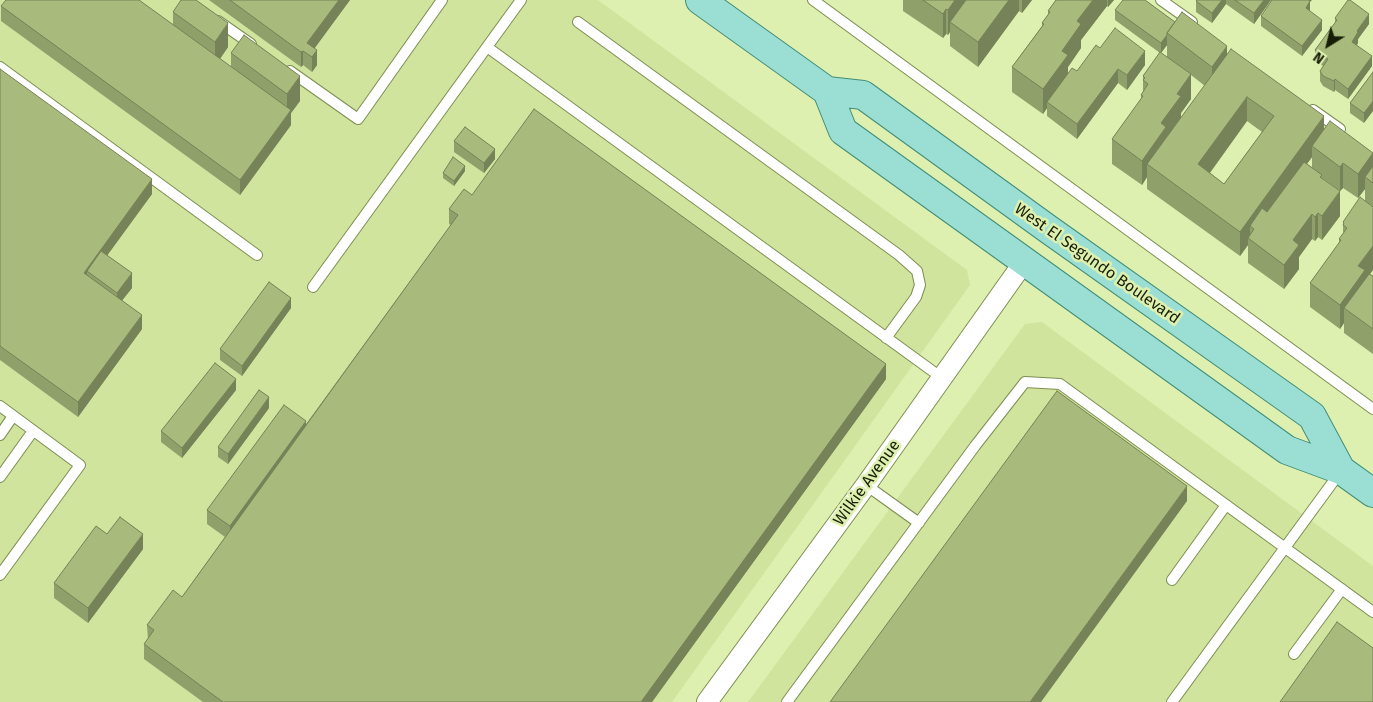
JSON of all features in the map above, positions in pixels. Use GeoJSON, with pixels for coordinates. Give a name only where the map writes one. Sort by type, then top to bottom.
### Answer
{"type":"FeatureCollection","features":[{"type":"Feature","properties":{"kind":"main road","name":"West El Segundo Boulevard"},"geometry":{"type":"LineString","coordinates":[[700,0],[827,91],[863,95],[1312,416],[1341,470],[1373,493]]}},
{"type":"Feature","properties":{"kind":"main road"},"geometry":{"type":"LineString","coordinates":[[827,91],[843,131],[1024,262],[1030,258],[1039,257],[1054,262],[1249,401],[1341,470]]}},
{"type":"Feature","properties":{"kind":"street","name":"Wilkie Avenue"},"geometry":{"type":"LineString","coordinates":[[706,702],[866,485],[1024,262]]}},
{"type":"Feature","properties":{"kind":"lane"},"geometry":{"type":"LineString","coordinates":[[277,62],[358,119],[442,0]]}},
{"type":"Feature","properties":{"kind":"lane"},"geometry":{"type":"LineString","coordinates":[[312,287],[521,0]]}},
{"type":"Feature","properties":{"kind":"lane"},"geometry":{"type":"LineString","coordinates":[[813,0],[1373,409]]}},
{"type":"Feature","properties":{"kind":"lane"},"geometry":{"type":"LineString","coordinates":[[1161,0],[1200,28]]}},
{"type":"Feature","properties":{"kind":"lane"},"geometry":{"type":"LineString","coordinates":[[213,17],[261,51]]}},
{"type":"Feature","properties":{"kind":"lane"},"geometry":{"type":"LineString","coordinates":[[578,22],[899,255],[917,271],[920,285],[916,297],[886,338]]}},
{"type":"Feature","properties":{"kind":"lane"},"geometry":{"type":"LineString","coordinates":[[487,47],[942,378]]}},
{"type":"Feature","properties":{"kind":"lane"},"geometry":{"type":"LineString","coordinates":[[0,66],[256,255]]}},
{"type":"Feature","properties":{"kind":"lane"},"geometry":{"type":"LineString","coordinates":[[1302,102],[1350,136]]}},
{"type":"Feature","properties":{"kind":"lane"},"geometry":{"type":"LineString","coordinates":[[787,702],[975,446],[1025,382],[1060,384],[1373,612]]}},
{"type":"Feature","properties":{"kind":"lane"},"geometry":{"type":"LineString","coordinates":[[0,406],[80,465],[0,575]]}},
{"type":"Feature","properties":{"kind":"lane"},"geometry":{"type":"LineString","coordinates":[[0,435],[13,416]]}},
{"type":"Feature","properties":{"kind":"lane"},"geometry":{"type":"LineString","coordinates":[[0,477],[34,431]]}},
{"type":"Feature","properties":{"kind":"lane"},"geometry":{"type":"LineString","coordinates":[[1172,702],[1341,470]]}},
{"type":"Feature","properties":{"kind":"lane"},"geometry":{"type":"LineString","coordinates":[[866,485],[919,523]]}},
{"type":"Feature","properties":{"kind":"lane"},"geometry":{"type":"LineString","coordinates":[[1172,580],[1226,505]]}},
{"type":"Feature","properties":{"kind":"lane"},"geometry":{"type":"LineString","coordinates":[[1294,654],[1342,589]]}},
{"type":"Feature","properties":{"kind":"shaded area"},"geometry":{"type":"Polygon","coordinates":[[[0,0],[598,0],[967,270],[970,285],[672,702],[0,702],[0,0]]]}},
{"type":"Feature","properties":{"kind":"shaded area"},"geometry":{"type":"Polygon","coordinates":[[[1042,322],[1373,566],[1373,702],[748,702],[1025,324],[1042,322]]]}},
{"type":"Feature","properties":{"kind":"building"},"geometry":{"type":"Polygon","coordinates":[[[6,0],[139,0],[291,110],[240,180],[1,6],[6,0]]]}},
{"type":"Feature","properties":{"kind":"building"},"geometry":{"type":"Polygon","coordinates":[[[181,0],[196,0],[228,23],[215,42],[173,12],[181,0]]]}},
{"type":"Feature","properties":{"kind":"building"},"geometry":{"type":"Polygon","coordinates":[[[230,0],[339,0],[307,43],[317,50],[312,57],[303,51],[301,52],[230,0]]]}},
{"type":"Feature","properties":{"kind":"building"},"geometry":{"type":"Polygon","coordinates":[[[923,0],[955,0],[943,14],[923,0]]]}},
{"type":"Feature","properties":{"kind":"building"},"geometry":{"type":"Polygon","coordinates":[[[966,0],[1009,0],[978,42],[950,22],[966,0]]]}},
{"type":"Feature","properties":{"kind":"building"},"geometry":{"type":"Polygon","coordinates":[[[1056,0],[1093,0],[1077,21],[1081,24],[1062,51],[1068,55],[1043,89],[1012,67],[1044,24],[1042,23],[1050,12],[1048,11],[1056,0]]]}},
{"type":"Feature","properties":{"kind":"building"},"geometry":{"type":"Polygon","coordinates":[[[1123,0],[1145,0],[1175,22],[1161,43],[1115,10],[1123,0]]]}},
{"type":"Feature","properties":{"kind":"building"},"geometry":{"type":"Polygon","coordinates":[[[1197,0],[1222,0],[1212,13],[1197,0]]]}},
{"type":"Feature","properties":{"kind":"building"},"geometry":{"type":"Polygon","coordinates":[[[1235,0],[1264,0],[1254,13],[1235,0]]]}},
{"type":"Feature","properties":{"kind":"building"},"geometry":{"type":"Polygon","coordinates":[[[1272,0],[1310,1],[1306,8],[1322,20],[1302,46],[1261,16],[1272,0]]]}},
{"type":"Feature","properties":{"kind":"building"},"geometry":{"type":"Polygon","coordinates":[[[1348,0],[1369,14],[1352,42],[1372,56],[1348,89],[1335,79],[1334,81],[1323,76],[1320,71],[1328,59],[1315,50],[1337,20],[1335,18],[1348,0]]]}},
{"type":"Feature","properties":{"kind":"building"},"geometry":{"type":"Polygon","coordinates":[[[1182,12],[1227,46],[1212,67],[1167,33],[1182,12]]]}},
{"type":"Feature","properties":{"kind":"building"},"geometry":{"type":"Polygon","coordinates":[[[1115,28],[1145,51],[1127,75],[1118,69],[1077,124],[1047,102],[1072,68],[1077,71],[1096,45],[1100,48],[1115,28]]]}},
{"type":"Feature","properties":{"kind":"building"},"geometry":{"type":"Polygon","coordinates":[[[244,35],[300,76],[287,94],[231,53],[244,35]]]}},
{"type":"Feature","properties":{"kind":"building"},"geometry":{"type":"Polygon","coordinates":[[[1231,49],[1324,116],[1240,232],[1147,164],[1231,49]],[[1247,97],[1198,164],[1224,184],[1274,116],[1247,97]]]}},
{"type":"Feature","properties":{"kind":"building"},"geometry":{"type":"Polygon","coordinates":[[[1160,52],[1191,74],[1177,94],[1181,96],[1161,123],[1166,127],[1142,161],[1112,139],[1143,96],[1141,95],[1148,84],[1143,80],[1145,78],[1143,76],[1160,52]]]}},
{"type":"Feature","properties":{"kind":"building"},"geometry":{"type":"Polygon","coordinates":[[[0,69],[152,179],[84,273],[142,315],[78,402],[0,346],[0,69]]]}},
{"type":"Feature","properties":{"kind":"building"},"geometry":{"type":"Polygon","coordinates":[[[1373,72],[1373,101],[1364,113],[1350,103],[1373,72]]]}},
{"type":"Feature","properties":{"kind":"building"},"geometry":{"type":"Polygon","coordinates":[[[534,109],[886,364],[641,702],[223,702],[144,644],[154,630],[147,625],[173,590],[182,597],[458,215],[449,209],[464,189],[472,195],[534,109]]]}},
{"type":"Feature","properties":{"kind":"building"},"geometry":{"type":"Polygon","coordinates":[[[1330,121],[1373,153],[1358,174],[1343,163],[1340,167],[1312,146],[1330,121]]]}},
{"type":"Feature","properties":{"kind":"building"},"geometry":{"type":"Polygon","coordinates":[[[465,127],[495,149],[484,163],[454,141],[465,127]]]}},
{"type":"Feature","properties":{"kind":"building"},"geometry":{"type":"Polygon","coordinates":[[[453,157],[465,166],[454,181],[443,173],[453,157]]]}},
{"type":"Feature","properties":{"kind":"building"},"geometry":{"type":"Polygon","coordinates":[[[1304,162],[1322,175],[1320,177],[1340,191],[1322,216],[1318,213],[1315,217],[1312,214],[1293,240],[1299,245],[1284,265],[1248,238],[1254,229],[1250,226],[1262,208],[1267,212],[1304,162]]]}},
{"type":"Feature","properties":{"kind":"building"},"geometry":{"type":"Polygon","coordinates":[[[1373,166],[1373,183],[1365,177],[1373,166]]]}},
{"type":"Feature","properties":{"kind":"building"},"geometry":{"type":"Polygon","coordinates":[[[1360,197],[1373,207],[1373,246],[1358,266],[1365,270],[1340,305],[1310,283],[1341,240],[1339,239],[1347,228],[1343,225],[1343,222],[1360,197]]]}},
{"type":"Feature","properties":{"kind":"building"},"geometry":{"type":"Polygon","coordinates":[[[101,251],[132,273],[117,293],[87,271],[101,251]]]}},
{"type":"Feature","properties":{"kind":"building"},"geometry":{"type":"Polygon","coordinates":[[[1369,274],[1373,276],[1373,329],[1344,308],[1369,274]]]}},
{"type":"Feature","properties":{"kind":"building"},"geometry":{"type":"Polygon","coordinates":[[[269,282],[291,298],[242,366],[220,349],[269,282]]]}},
{"type":"Feature","properties":{"kind":"building"},"geometry":{"type":"Polygon","coordinates":[[[215,363],[236,379],[182,448],[161,431],[215,363]]]}},
{"type":"Feature","properties":{"kind":"building"},"geometry":{"type":"Polygon","coordinates":[[[259,390],[269,397],[228,454],[218,447],[259,390]]]}},
{"type":"Feature","properties":{"kind":"building"},"geometry":{"type":"Polygon","coordinates":[[[1057,391],[1187,486],[1030,702],[830,702],[1057,391]]]}},
{"type":"Feature","properties":{"kind":"building"},"geometry":{"type":"Polygon","coordinates":[[[284,405],[306,421],[230,526],[207,510],[284,405]]]}},
{"type":"Feature","properties":{"kind":"building"},"geometry":{"type":"Polygon","coordinates":[[[120,517],[143,534],[88,608],[54,583],[96,526],[107,534],[120,517]]]}},
{"type":"Feature","properties":{"kind":"building"},"geometry":{"type":"Polygon","coordinates":[[[1337,622],[1373,648],[1373,702],[1280,702],[1337,622]]]}}]}
